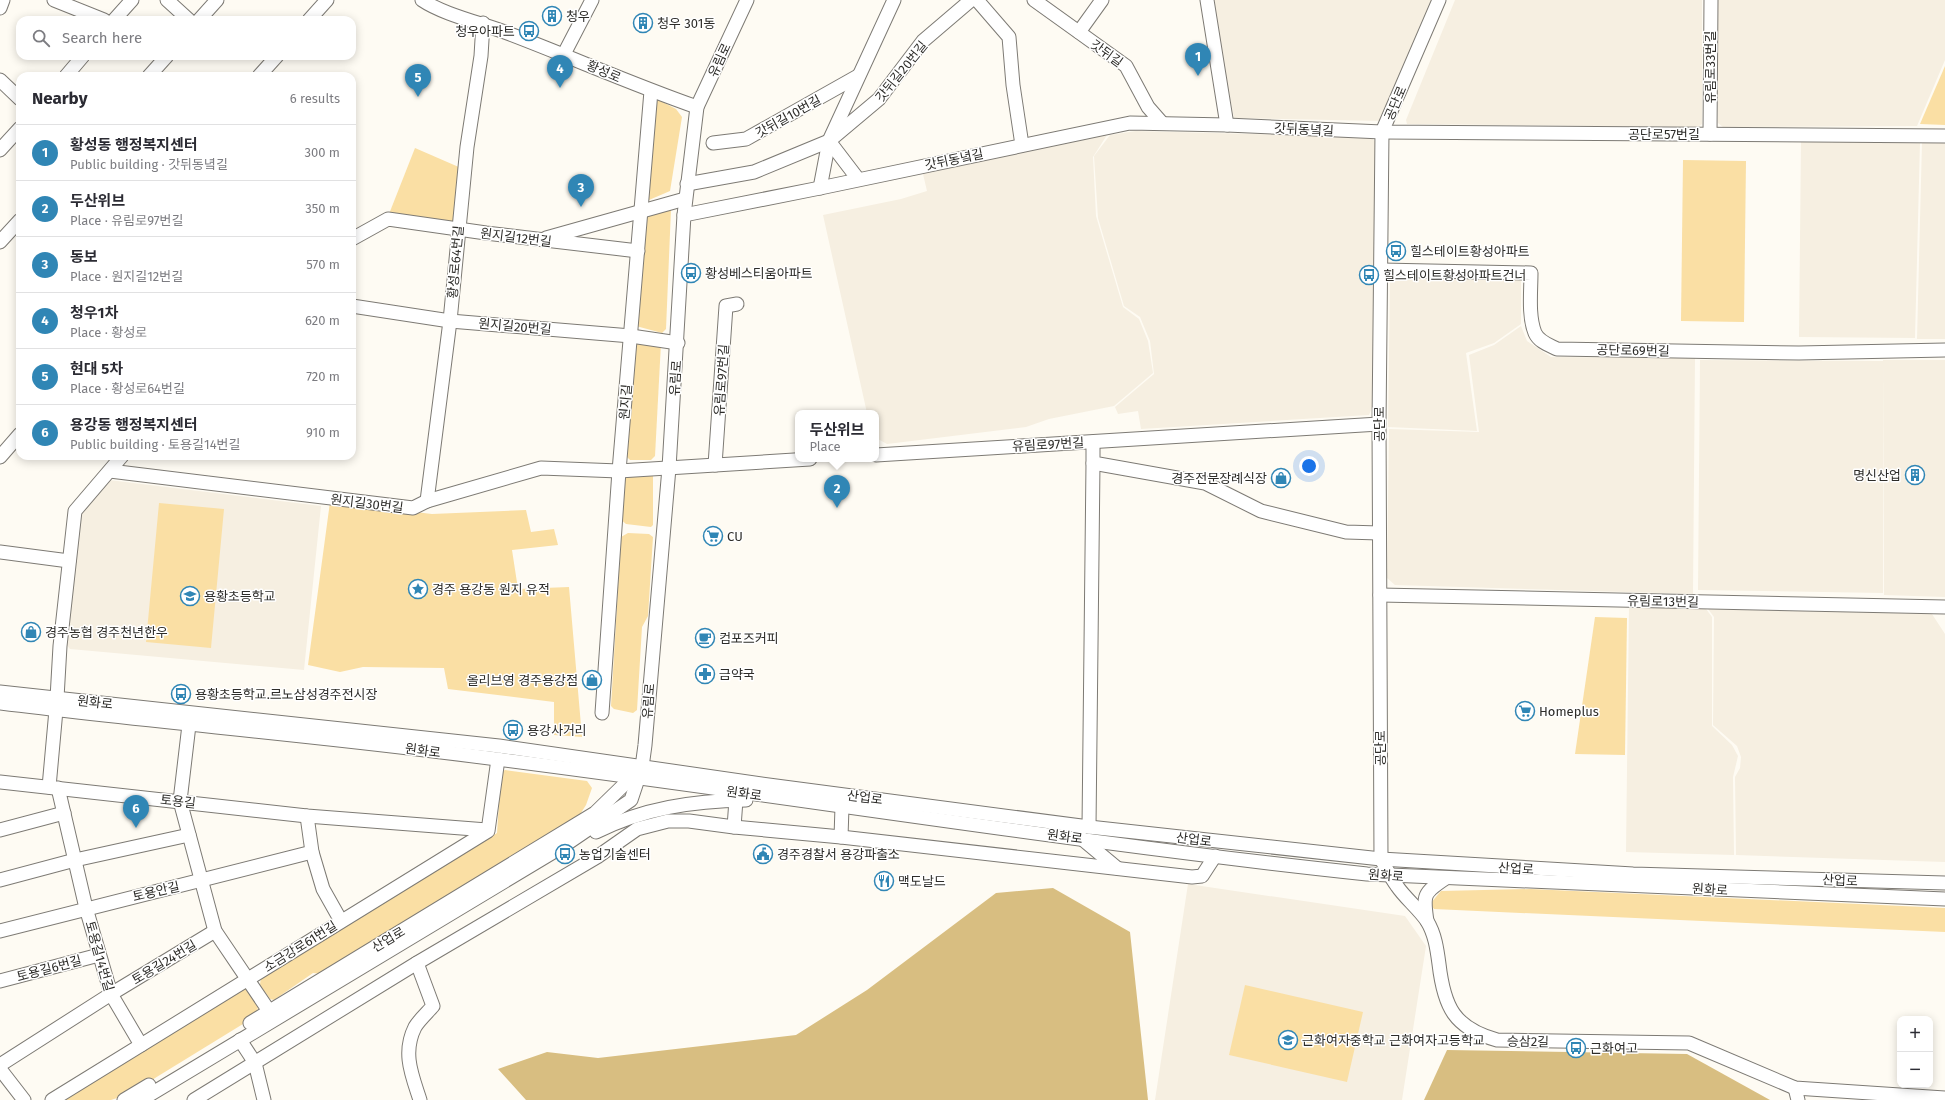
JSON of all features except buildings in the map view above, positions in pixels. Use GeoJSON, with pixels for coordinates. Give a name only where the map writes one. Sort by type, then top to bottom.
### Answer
{"type":"FeatureCollection","features":[{"type":"Feature","properties":{"kind":"street"},"geometry":{"type":"LineString","coordinates":[[0,8],[3,0]]}},
{"type":"Feature","properties":{"kind":"street"},"geometry":{"type":"LineString","coordinates":[[54,0],[94,16]]}},
{"type":"Feature","properties":{"kind":"street"},"geometry":{"type":"LineString","coordinates":[[118,16],[132,0]]}},
{"type":"Feature","properties":{"kind":"street"},"geometry":{"type":"LineString","coordinates":[[167,0],[185,16]]}},
{"type":"Feature","properties":{"kind":"street"},"geometry":{"type":"LineString","coordinates":[[202,16],[216,0]]}},
{"type":"Feature","properties":{"kind":"street"},"geometry":{"type":"LineString","coordinates":[[313,16],[327,0]]}},
{"type":"Feature","properties":{"kind":"street","name":"황성로"},"geometry":{"type":"LineString","coordinates":[[422,0],[432,6],[483,23],[564,54],[651,91],[697,107]]}},
{"type":"Feature","properties":{"kind":"street"},"geometry":{"type":"LineString","coordinates":[[564,54],[592,0]]}},
{"type":"Feature","properties":{"kind":"street","name":"유림로"},"geometry":{"type":"LineString","coordinates":[[637,774],[669,468],[678,343],[685,199],[697,107],[747,0]]}},
{"type":"Feature","properties":{"kind":"street"},"geometry":{"type":"LineString","coordinates":[[820,188],[829,141],[894,0]]}},
{"type":"Feature","properties":{"kind":"street","name":"갓뒤길20번길"},"geometry":{"type":"LineString","coordinates":[[687,184],[754,172],[829,141],[879,99],[923,41],[971,0]]}},
{"type":"Feature","properties":{"kind":"street"},"geometry":{"type":"LineString","coordinates":[[977,0],[1009,37],[1013,84],[1022,145]]}},
{"type":"Feature","properties":{"kind":"street","name":"갓뒤길"},"geometry":{"type":"LineString","coordinates":[[1034,0],[1126,66],[1148,107],[1162,123]]}},
{"type":"Feature","properties":{"kind":"street"},"geometry":{"type":"LineString","coordinates":[[1079,32],[1102,0]]}},
{"type":"Feature","properties":{"kind":"street"},"geometry":{"type":"LineString","coordinates":[[1207,0],[1227,125]]}},
{"type":"Feature","properties":{"kind":"street","name":"공단로"},"geometry":{"type":"LineString","coordinates":[[1381,859],[1379,424],[1382,270],[1382,132],[1439,0]]}},
{"type":"Feature","properties":{"kind":"street","name":"유림로33번길"},"geometry":{"type":"LineString","coordinates":[[1710,134],[1711,0]]}},
{"type":"Feature","properties":{"kind":"street","name":"황성로64번길"},"geometry":{"type":"LineString","coordinates":[[427,501],[450,321],[467,147],[480,56],[483,23]]}},
{"type":"Feature","properties":{"kind":"street"},"geometry":{"type":"LineString","coordinates":[[69,72],[80,60]]}},
{"type":"Feature","properties":{"kind":"street"},"geometry":{"type":"LineString","coordinates":[[151,72],[158,60]]}},
{"type":"Feature","properties":{"kind":"street"},"geometry":{"type":"LineString","coordinates":[[263,72],[273,60]]}},
{"type":"Feature","properties":{"kind":"street","name":"갓뒤길10번길"},"geometry":{"type":"LineString","coordinates":[[713,143],[746,139],[858,76]]}},
{"type":"Feature","properties":{"kind":"street"},"geometry":{"type":"LineString","coordinates":[[0,80],[16,95]]}},
{"type":"Feature","properties":{"kind":"street","name":"원지길"},"geometry":{"type":"LineString","coordinates":[[602,713],[619,471],[651,91]]}},
{"type":"Feature","properties":{"kind":"street","name":"갓뒤동녘길"},"geometry":{"type":"LineString","coordinates":[[684,215],[1130,123],[1227,125],[1382,132]]}},
{"type":"Feature","properties":{"kind":"street"},"geometry":{"type":"LineString","coordinates":[[0,150],[16,132]]}},
{"type":"Feature","properties":{"kind":"street","name":"공단로57번길"},"geometry":{"type":"LineString","coordinates":[[1382,132],[1945,136]]}},
{"type":"Feature","properties":{"kind":"street"},"geometry":{"type":"LineString","coordinates":[[829,141],[858,179]]}},
{"type":"Feature","properties":{"kind":"street"},"geometry":{"type":"LineString","coordinates":[[538,240],[685,199]]}},
{"type":"Feature","properties":{"kind":"street","name":"원지길12번길"},"geometry":{"type":"LineString","coordinates":[[356,237],[388,219],[458,230],[638,251]]}},
{"type":"Feature","properties":{"kind":"street"},"geometry":{"type":"LineString","coordinates":[[0,242],[16,224]]}},
{"type":"Feature","properties":{"kind":"street","name":"공단로69번길"},"geometry":{"type":"LineString","coordinates":[[1382,270],[1531,273],[1532,319],[1535,334],[1545,344],[1557,349],[1799,353],[1945,350]]}},
{"type":"Feature","properties":{"kind":"street","name":"유림로97번길"},"geometry":{"type":"LineString","coordinates":[[715,465],[726,306],[737,304]]}},
{"type":"Feature","properties":{"kind":"street","name":"원지길20번길"},"geometry":{"type":"LineString","coordinates":[[356,307],[450,321],[631,336],[678,343]]}},
{"type":"Feature","properties":{"kind":"street"},"geometry":{"type":"LineString","coordinates":[[1093,442],[1379,424]]}},
{"type":"Feature","properties":{"kind":"street"},"geometry":{"type":"LineString","coordinates":[[0,458],[16,439]]}},
{"type":"Feature","properties":{"kind":"street","name":"유림로97번길"},"geometry":{"type":"LineString","coordinates":[[879,455],[1093,442],[1094,463],[1205,483],[1261,511],[1346,532],[1379,533]]}},
{"type":"Feature","properties":{"kind":"street"},"geometry":{"type":"LineString","coordinates":[[53,788],[60,646],[75,511],[119,460]]}},
{"type":"Feature","properties":{"kind":"street"},"geometry":{"type":"LineString","coordinates":[[669,468],[795,460]]}},
{"type":"Feature","properties":{"kind":"street"},"geometry":{"type":"LineString","coordinates":[[1089,827],[1094,463]]}},
{"type":"Feature","properties":{"kind":"street","name":"원지길30번길"},"geometry":{"type":"LineString","coordinates":[[110,471],[413,508],[427,501],[542,468],[619,471],[669,468]]}},
{"type":"Feature","properties":{"kind":"street"},"geometry":{"type":"LineString","coordinates":[[0,552],[69,561]]}},
{"type":"Feature","properties":{"kind":"street","name":"유림로13번길"},"geometry":{"type":"LineString","coordinates":[[1380,595],[1945,606]]}},
{"type":"Feature","properties":{"kind":"street","name":"원화로"},"geometry":{"type":"LineString","coordinates":[[0,692],[57,704],[189,725],[432,750],[498,760],[637,774]]}},
{"type":"Feature","properties":{"kind":"street","name":"원화로"},"geometry":{"type":"LineString","coordinates":[[0,703],[57,704],[499,746],[637,774],[804,802],[1282,865],[1390,875],[1446,878],[1945,899]]}},
{"type":"Feature","properties":{"kind":"street"},"geometry":{"type":"LineString","coordinates":[[189,725],[180,801],[215,931],[269,1012]]}},
{"type":"Feature","properties":{"kind":"street"},"geometry":{"type":"LineString","coordinates":[[488,830],[498,760]]}},
{"type":"Feature","properties":{"kind":"street","name":"산업로"},"geometry":{"type":"LineString","coordinates":[[141,1100],[565,845],[631,800],[637,774]]}},
{"type":"Feature","properties":{"kind":"street","name":"산업로"},"geometry":{"type":"LineString","coordinates":[[124,1100],[595,813],[637,774],[1089,827],[1381,859],[1633,874],[1945,883]]}},
{"type":"Feature","properties":{"kind":"street","name":"토용길"},"geometry":{"type":"LineString","coordinates":[[0,782],[308,816],[488,830]]}},
{"type":"Feature","properties":{"kind":"street","name":"토용길14번길"},"geometry":{"type":"LineString","coordinates":[[53,788],[64,813],[86,908],[110,994],[141,1045]]}},
{"type":"Feature","properties":{"kind":"street"},"geometry":{"type":"LineString","coordinates":[[734,827],[736,800]]}},
{"type":"Feature","properties":{"kind":"street"},"geometry":{"type":"LineString","coordinates":[[565,845],[585,838],[620,821],[646,812],[678,805],[709,801],[736,800],[804,802]]}},
{"type":"Feature","properties":{"kind":"street"},"geometry":{"type":"LineString","coordinates":[[841,837],[842,807]]}},
{"type":"Feature","properties":{"kind":"street"},"geometry":{"type":"LineString","coordinates":[[0,830],[64,813]]}},
{"type":"Feature","properties":{"kind":"street"},"geometry":{"type":"LineString","coordinates":[[308,816],[312,852],[323,889],[341,921]]}},
{"type":"Feature","properties":{"kind":"street"},"geometry":{"type":"LineString","coordinates":[[609,849],[610,835],[613,827],[620,821]]}},
{"type":"Feature","properties":{"kind":"street"},"geometry":{"type":"LineString","coordinates":[[194,1100],[417,963],[609,849],[637,829],[668,821],[689,821],[734,827],[841,837],[1192,877],[1202,876],[1215,856]]}},
{"type":"Feature","properties":{"kind":"street","name":"소금강로61번길"},"geometry":{"type":"LineString","coordinates":[[52,1100],[488,830]]}},
{"type":"Feature","properties":{"kind":"street"},"geometry":{"type":"LineString","coordinates":[[0,880],[75,860],[189,835]]}},
{"type":"Feature","properties":{"kind":"street"},"geometry":{"type":"LineString","coordinates":[[585,838],[598,840],[609,849]]}},
{"type":"Feature","properties":{"kind":"street"},"geometry":{"type":"LineString","coordinates":[[1081,838],[1117,868]]}},
{"type":"Feature","properties":{"kind":"street","name":"토용안길"},"geometry":{"type":"LineString","coordinates":[[0,931],[312,852]]}},
{"type":"Feature","properties":{"kind":"street","name":"승삼2길"},"geometry":{"type":"LineString","coordinates":[[1381,859],[1397,886],[1427,921],[1437,945],[1442,986],[1450,1008],[1461,1023],[1478,1035],[1497,1040],[1689,1043],[1796,1094],[1895,1098],[1945,1098]]}},
{"type":"Feature","properties":{"kind":"street"},"geometry":{"type":"LineString","coordinates":[[1427,921],[1424,900],[1430,889],[1446,878]]}},
{"type":"Feature","properties":{"kind":"street","name":"토용길24번길"},"geometry":{"type":"LineString","coordinates":[[0,1065],[110,994],[215,931]]}},
{"type":"Feature","properties":{"kind":"street","name":"토용길6번길"},"geometry":{"type":"LineString","coordinates":[[0,982],[99,955]]}},
{"type":"Feature","properties":{"kind":"street"},"geometry":{"type":"LineString","coordinates":[[417,963],[433,1006],[415,1026],[408,1048],[410,1068],[420,1100]]}},
{"type":"Feature","properties":{"kind":"street"},"geometry":{"type":"LineString","coordinates":[[240,1040],[255,1063],[264,1100]]}},
{"type":"Feature","properties":{"kind":"street"},"geometry":{"type":"LineString","coordinates":[[0,1070],[24,1100]]}},
{"type":"Feature","properties":{"kind":"shaded area"},"geometry":{"type":"Polygon","coordinates":[[[1211,0],[1433,0],[1381,121],[1234,118],[1211,0]]]}},
{"type":"Feature","properties":{"kind":"shaded area"},"geometry":{"type":"Polygon","coordinates":[[[1455,0],[1702,0],[1702,124],[1698,127],[1407,124],[1406,120],[1455,0]]]}},
{"type":"Feature","properties":{"kind":"shaded area"},"geometry":{"type":"Polygon","coordinates":[[[1718,0],[1945,0],[1945,60],[1917,126],[1723,127],[1718,123],[1718,0]]]}},
{"type":"Feature","properties":{"kind":"shaded area"},"geometry":{"type":"Polygon","coordinates":[[[1945,66],[1945,125],[1920,124],[1945,66]]]}},
{"type":"Feature","properties":{"kind":"shaded area"},"geometry":{"type":"Polygon","coordinates":[[[657,99],[676,109],[682,117],[670,191],[649,200],[645,196],[657,99]]]}},
{"type":"Feature","properties":{"kind":"shaded area"},"geometry":{"type":"Polygon","coordinates":[[[1136,131],[1370,137],[1375,141],[1372,408],[1369,415],[1141,429],[1138,411],[1118,414],[1115,407],[1154,374],[1150,341],[1140,317],[1124,306],[1098,218],[1094,156],[1110,135],[1136,131]]]}},
{"type":"Feature","properties":{"kind":"shaded area"},"geometry":{"type":"Polygon","coordinates":[[[1107,135],[1093,157],[1096,216],[1123,307],[1139,319],[1148,341],[1153,373],[1114,406],[1049,419],[1026,427],[887,444],[879,440],[879,410],[866,410],[823,215],[901,199],[927,191],[923,174],[1107,135]]]}},
{"type":"Feature","properties":{"kind":"shaded area"},"geometry":{"type":"Polygon","coordinates":[[[1801,142],[1920,142],[1915,338],[1799,337],[1801,142]]]}},
{"type":"Feature","properties":{"kind":"shaded area"},"geometry":{"type":"Polygon","coordinates":[[[1922,142],[1945,142],[1945,339],[1917,339],[1922,142]]]}},
{"type":"Feature","properties":{"kind":"shaded area"},"geometry":{"type":"Polygon","coordinates":[[[415,148],[461,168],[455,225],[389,214],[415,148]]]}},
{"type":"Feature","properties":{"kind":"shaded area"},"geometry":{"type":"Polygon","coordinates":[[[1683,160],[1746,161],[1744,322],[1681,321],[1683,160]]]}},
{"type":"Feature","properties":{"kind":"shaded area"},"geometry":{"type":"Polygon","coordinates":[[[671,209],[666,329],[662,333],[636,326],[644,212],[671,209]]]}},
{"type":"Feature","properties":{"kind":"shaded area"},"geometry":{"type":"Polygon","coordinates":[[[1393,277],[1519,277],[1521,282],[1521,324],[1494,343],[1466,353],[1477,431],[1388,427],[1390,281],[1393,277]]]}},
{"type":"Feature","properties":{"kind":"shaded area"},"geometry":{"type":"Polygon","coordinates":[[[1521,326],[1527,341],[1551,357],[1695,358],[1693,594],[1395,585],[1387,578],[1389,429],[1479,432],[1469,355],[1494,345],[1521,326]]]}},
{"type":"Feature","properties":{"kind":"shaded area"},"geometry":{"type":"Polygon","coordinates":[[[636,340],[661,343],[655,456],[651,460],[630,460],[626,456],[636,340]]]}},
{"type":"Feature","properties":{"kind":"shaded area"},"geometry":{"type":"Polygon","coordinates":[[[1700,360],[1883,361],[1883,593],[1698,590],[1700,360]]]}},
{"type":"Feature","properties":{"kind":"shaded area","name":"명신산업"},"geometry":{"type":"Polygon","coordinates":[[[1883,360],[1945,360],[1945,597],[1884,595],[1883,360]]]}},
{"type":"Feature","properties":{"kind":"shaded area"},"geometry":{"type":"Polygon","coordinates":[[[653,470],[653,525],[651,527],[626,524],[620,519],[624,477],[653,470]]]}},
{"type":"Feature","properties":{"kind":"shaded area","name":"용황초등학교"},"geometry":{"type":"Polygon","coordinates":[[[109,480],[321,506],[304,670],[70,649],[64,642],[80,513],[109,480]]]}},
{"type":"Feature","properties":{"kind":"shaded area"},"geometry":{"type":"Polygon","coordinates":[[[330,502],[432,514],[526,510],[531,532],[554,529],[558,545],[512,550],[518,589],[569,587],[582,737],[554,735],[554,702],[448,689],[444,668],[363,667],[340,672],[308,665],[330,502]]]}},
{"type":"Feature","properties":{"kind":"shaded area"},"geometry":{"type":"Polygon","coordinates":[[[159,503],[224,509],[211,648],[146,642],[159,503]]]}},
{"type":"Feature","properties":{"kind":"shaded area"},"geometry":{"type":"Polygon","coordinates":[[[628,533],[649,534],[653,537],[648,616],[642,627],[637,710],[633,713],[614,709],[611,706],[621,537],[628,533]]]}},
{"type":"Feature","properties":{"kind":"shaded area"},"geometry":{"type":"Polygon","coordinates":[[[1629,605],[1706,609],[1712,617],[1712,726],[1732,745],[1738,756],[1733,777],[1734,855],[1626,852],[1629,605]]]}},
{"type":"Feature","properties":{"kind":"shaded area"},"geometry":{"type":"Polygon","coordinates":[[[1708,609],[1932,614],[1945,634],[1945,862],[1736,855],[1735,777],[1740,768],[1741,757],[1737,746],[1713,725],[1714,617],[1708,609]]]}},
{"type":"Feature","properties":{"kind":"shaded area"},"geometry":{"type":"Polygon","coordinates":[[[1595,617],[1627,618],[1625,755],[1575,754],[1595,617]]]}},
{"type":"Feature","properties":{"kind":"shaded area"},"geometry":{"type":"Polygon","coordinates":[[[505,770],[587,781],[592,788],[586,805],[579,816],[324,974],[313,973],[274,1000],[270,999],[260,985],[261,976],[497,833],[501,772],[505,770]]]}},
{"type":"Feature","properties":{"kind":"shaded area","name":"근화여자중학교 근화여자고등학교"},"geometry":{"type":"Polygon","coordinates":[[[1188,884],[1405,916],[1426,946],[1402,1100],[1155,1100],[1188,884]]]}},
{"type":"Feature","properties":{"kind":"shaded area"},"geometry":{"type":"Polygon","coordinates":[[[1053,888],[1130,932],[1148,1100],[526,1100],[498,1069],[547,1052],[598,1058],[796,1035],[867,990],[996,893],[1053,888]]]}},
{"type":"Feature","properties":{"kind":"shaded area"},"geometry":{"type":"Polygon","coordinates":[[[1531,889],[1945,908],[1945,932],[1434,909],[1430,904],[1441,891],[1531,889]]]}},
{"type":"Feature","properties":{"kind":"shaded area"},"geometry":{"type":"Polygon","coordinates":[[[1245,985],[1363,1012],[1347,1082],[1229,1055],[1245,985]]]}},
{"type":"Feature","properties":{"kind":"shaded area"},"geometry":{"type":"Polygon","coordinates":[[[239,987],[246,989],[258,1007],[256,1016],[129,1094],[111,1100],[58,1100],[239,987]]]}},
{"type":"Feature","properties":{"kind":"shaded area"},"geometry":{"type":"Polygon","coordinates":[[[1447,1050],[1687,1054],[1770,1100],[1424,1100],[1447,1050]]]}},
{"type":"Feature","properties":{"kind":"place","name":"청우"},"geometry":{"type":"Point","coordinates":[552,16]}},
{"type":"Feature","properties":{"kind":"place","name":"청우 301동"},"geometry":{"type":"Point","coordinates":[643,23]}},
{"type":"Feature","properties":{"kind":"place","name":"청우아파트"},"geometry":{"type":"Point","coordinates":[529,31]}},
{"type":"Feature","properties":{"kind":"place","name":"황성동 행정복지센터"},"geometry":{"type":"Point","coordinates":[1198,76]}},
{"type":"Feature","properties":{"kind":"place","name":"청우1차"},"geometry":{"type":"Point","coordinates":[560,88]}},
{"type":"Feature","properties":{"kind":"place","name":"현대 5차"},"geometry":{"type":"Point","coordinates":[418,97]}},
{"type":"Feature","properties":{"kind":"place","name":"동보"},"geometry":{"type":"Point","coordinates":[581,207]}},
{"type":"Feature","properties":{"kind":"place","name":"힐스테이트황성아파트"},"geometry":{"type":"Point","coordinates":[1396,251]}},
{"type":"Feature","properties":{"kind":"place","name":"황성베스티움아파트"},"geometry":{"type":"Point","coordinates":[691,273]}},
{"type":"Feature","properties":{"kind":"place","name":"힐스테이트황성아파트건너"},"geometry":{"type":"Point","coordinates":[1369,275]}},
{"type":"Feature","properties":{"kind":"place","name":"명신산업"},"geometry":{"type":"Point","coordinates":[1915,475]}},
{"type":"Feature","properties":{"kind":"place","name":"경주전문장례식장"},"geometry":{"type":"Point","coordinates":[1281,478]}},
{"type":"Feature","properties":{"kind":"place","name":"두산위브"},"geometry":{"type":"Point","coordinates":[837,508]}},
{"type":"Feature","properties":{"kind":"place","name":"CU"},"geometry":{"type":"Point","coordinates":[713,536]}},
{"type":"Feature","properties":{"kind":"place","name":"경주 용강동 원지 유적"},"geometry":{"type":"Point","coordinates":[418,589]}},
{"type":"Feature","properties":{"kind":"place","name":"용황초등학교"},"geometry":{"type":"Point","coordinates":[190,596]}},
{"type":"Feature","properties":{"kind":"place","name":"경주농협 경주천년한우"},"geometry":{"type":"Point","coordinates":[31,632]}},
{"type":"Feature","properties":{"kind":"place","name":"컴포즈커피"},"geometry":{"type":"Point","coordinates":[705,638]}},
{"type":"Feature","properties":{"kind":"place","name":"금약국"},"geometry":{"type":"Point","coordinates":[705,674]}},
{"type":"Feature","properties":{"kind":"place","name":"올리브영 경주용강점"},"geometry":{"type":"Point","coordinates":[592,680]}},
{"type":"Feature","properties":{"kind":"place","name":"용황초등학교.르노삼성경주전시장"},"geometry":{"type":"Point","coordinates":[181,694]}},
{"type":"Feature","properties":{"kind":"place","name":"Homeplus"},"geometry":{"type":"Point","coordinates":[1525,711]}},
{"type":"Feature","properties":{"kind":"place","name":"용강사거리"},"geometry":{"type":"Point","coordinates":[513,730]}},
{"type":"Feature","properties":{"kind":"place","name":"용강동 행정복지센터"},"geometry":{"type":"Point","coordinates":[136,828]}},
{"type":"Feature","properties":{"kind":"place","name":"농업기술센터"},"geometry":{"type":"Point","coordinates":[565,854]}},
{"type":"Feature","properties":{"kind":"place","name":"경주경찰서 용강파출소"},"geometry":{"type":"Point","coordinates":[763,854]}},
{"type":"Feature","properties":{"kind":"place","name":"맥도날드"},"geometry":{"type":"Point","coordinates":[884,881]}},
{"type":"Feature","properties":{"kind":"place","name":"근화여자중학교 근화여자고등학교"},"geometry":{"type":"Point","coordinates":[1288,1040]}},
{"type":"Feature","properties":{"kind":"place","name":"근화여고"},"geometry":{"type":"Point","coordinates":[1576,1048]}}]}
